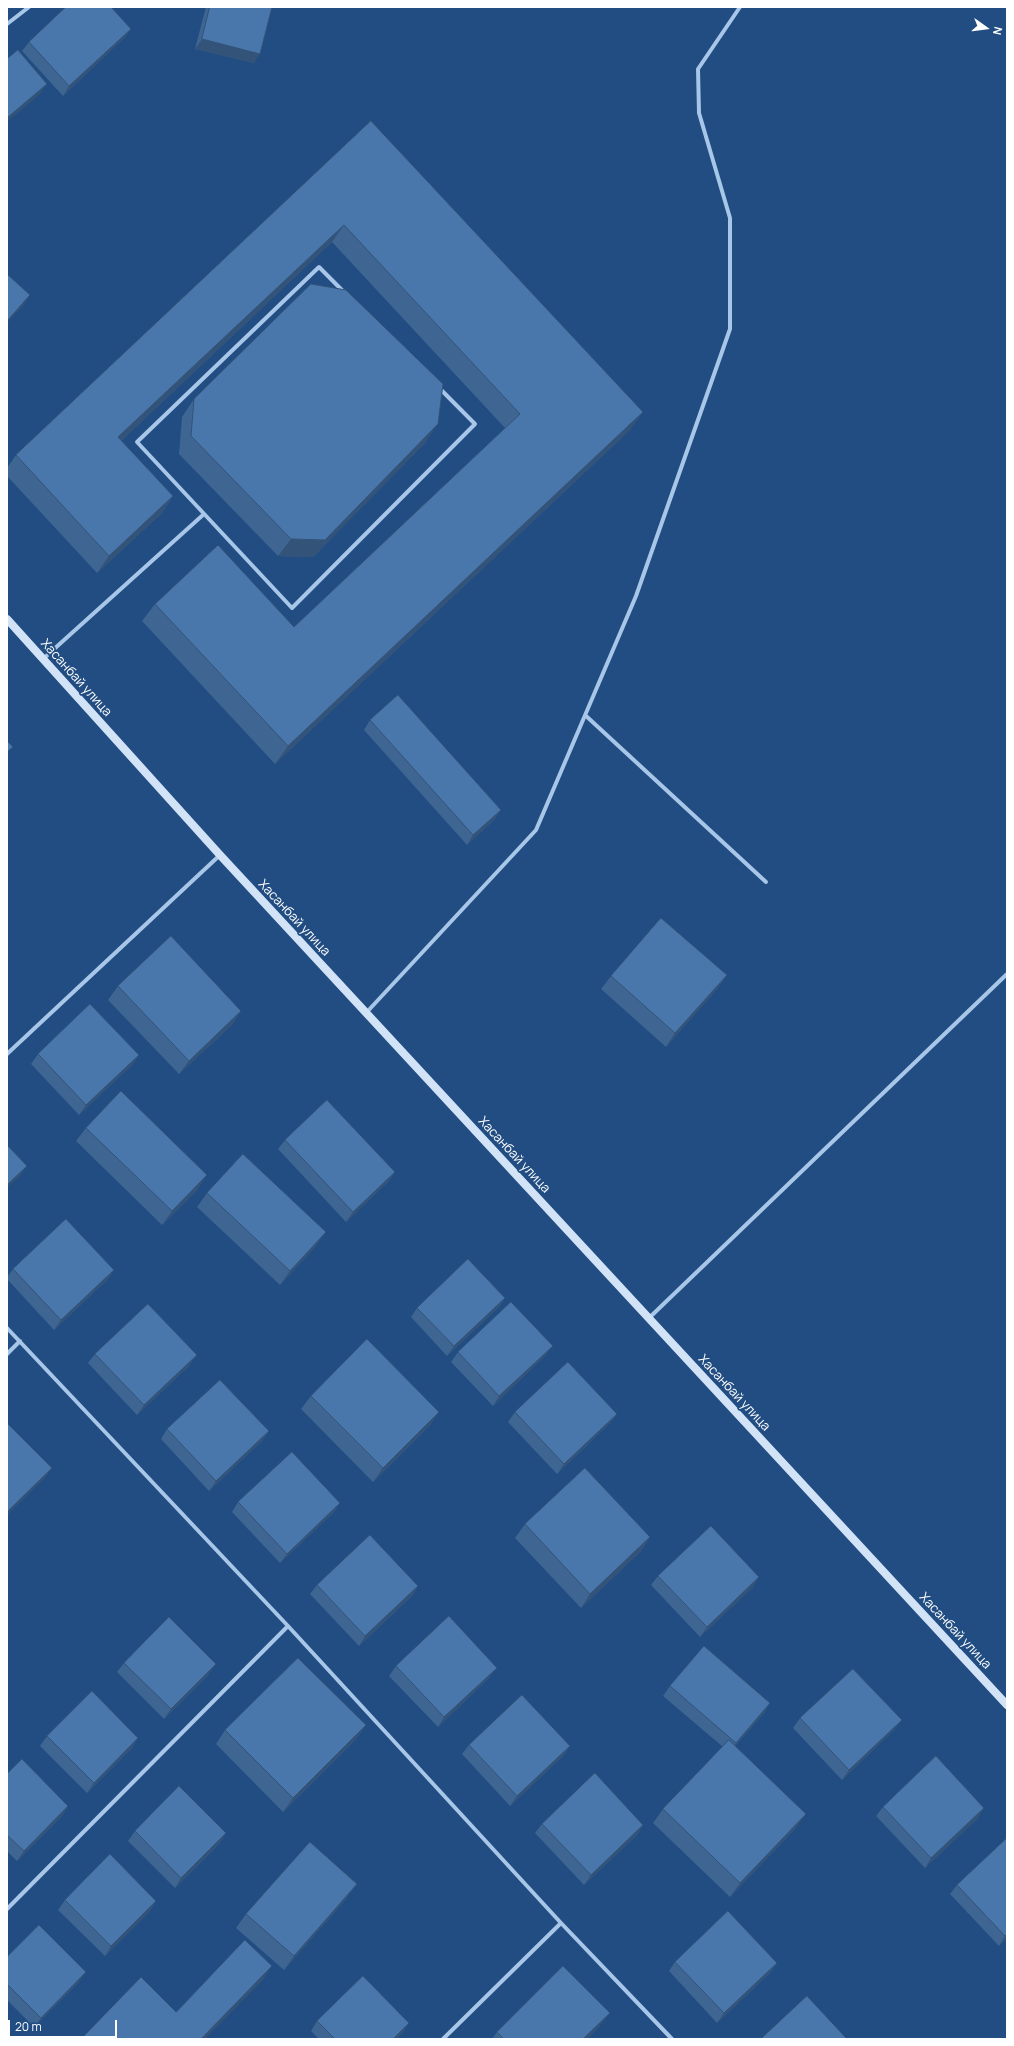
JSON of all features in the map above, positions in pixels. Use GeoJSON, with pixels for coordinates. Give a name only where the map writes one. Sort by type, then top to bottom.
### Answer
{"type":"FeatureCollection","features":[{"type":"Feature","properties":{"kind":"street"},"geometry":{"type":"LineString","coordinates":[[7,24],[29,7]]}},
{"type":"Feature","properties":{"kind":"street"},"geometry":{"type":"LineString","coordinates":[[366,1013],[536,830],[636,596],[730,329],[730,218],[699,113],[698,69],[740,7]]}},
{"type":"Feature","properties":{"kind":"street"},"geometry":{"type":"LineString","coordinates":[[319,267],[475,424],[292,608],[204,514],[137,442],[319,267]]}},
{"type":"Feature","properties":{"kind":"street"},"geometry":{"type":"LineString","coordinates":[[43,659],[204,514]]}},
{"type":"Feature","properties":{"kind":"street","name":"Хасанбай улица"},"geometry":{"type":"LineString","coordinates":[[7,619],[220,855],[1007,1705]]}},
{"type":"Feature","properties":{"kind":"street"},"geometry":{"type":"LineString","coordinates":[[585,715],[766,882]]}},
{"type":"Feature","properties":{"kind":"street"},"geometry":{"type":"LineString","coordinates":[[7,1054],[220,855]]}},
{"type":"Feature","properties":{"kind":"street"},"geometry":{"type":"LineString","coordinates":[[649,1318],[1007,974]]}},
{"type":"Feature","properties":{"kind":"street"},"geometry":{"type":"LineString","coordinates":[[7,1328],[288,1626],[561,1923],[672,2039]]}},
{"type":"Feature","properties":{"kind":"street"},"geometry":{"type":"LineString","coordinates":[[7,1354],[20,1341]]}},
{"type":"Feature","properties":{"kind":"street"},"geometry":{"type":"LineString","coordinates":[[7,1909],[288,1626]]}},
{"type":"Feature","properties":{"kind":"street"},"geometry":{"type":"LineString","coordinates":[[443,2039],[561,1923]]}},
{"type":"Feature","properties":{"kind":"building"},"geometry":{"type":"Polygon","coordinates":[[[66,7],[111,7],[131,29],[69,86],[29,42],[66,7]]]}},
{"type":"Feature","properties":{"kind":"building"},"geometry":{"type":"Polygon","coordinates":[[[210,7],[272,7],[260,54],[202,39],[210,7]]]}},
{"type":"Feature","properties":{"kind":"building"},"geometry":{"type":"Polygon","coordinates":[[[18,50],[47,84],[7,118],[7,59],[18,50]]]}},
{"type":"Feature","properties":{"kind":"building"},"geometry":{"type":"Polygon","coordinates":[[[371,121],[643,412],[288,746],[155,604],[218,545],[294,627],[520,414],[344,225],[118,437],[173,496],[109,556],[16,455],[371,121]]]}},
{"type":"Feature","properties":{"kind":"building"},"geometry":{"type":"Polygon","coordinates":[[[7,274],[30,295],[7,321],[7,274]]]}},
{"type":"Feature","properties":{"kind":"building"},"geometry":{"type":"Polygon","coordinates":[[[311,284],[346,290],[443,384],[438,424],[325,540],[291,539],[191,436],[194,399],[311,284]]]}},
{"type":"Feature","properties":{"kind":"building"},"geometry":{"type":"Polygon","coordinates":[[[398,695],[501,810],[473,835],[370,720],[398,695]]]}},
{"type":"Feature","properties":{"kind":"building"},"geometry":{"type":"Polygon","coordinates":[[[7,741],[13,747],[7,752],[7,741]]]}},
{"type":"Feature","properties":{"kind":"building"},"geometry":{"type":"Polygon","coordinates":[[[661,918],[727,975],[675,1033],[611,976],[661,918]]]}},
{"type":"Feature","properties":{"kind":"building"},"geometry":{"type":"Polygon","coordinates":[[[171,936],[241,1011],[189,1061],[118,986],[171,936]]]}},
{"type":"Feature","properties":{"kind":"building"},"geometry":{"type":"Polygon","coordinates":[[[90,1004],[139,1055],[86,1105],[38,1054],[90,1004]]]}},
{"type":"Feature","properties":{"kind":"building"},"geometry":{"type":"Polygon","coordinates":[[[121,1091],[207,1175],[172,1211],[86,1128],[121,1091]]]}},
{"type":"Feature","properties":{"kind":"building"},"geometry":{"type":"Polygon","coordinates":[[[327,1100],[395,1172],[353,1212],[285,1140],[327,1100]]]}},
{"type":"Feature","properties":{"kind":"building"},"geometry":{"type":"Polygon","coordinates":[[[7,1145],[27,1166],[7,1185],[7,1145]]]}},
{"type":"Feature","properties":{"kind":"building"},"geometry":{"type":"Polygon","coordinates":[[[243,1154],[326,1232],[290,1271],[207,1193],[243,1154]]]}},
{"type":"Feature","properties":{"kind":"building"},"geometry":{"type":"Polygon","coordinates":[[[66,1219],[114,1270],[61,1320],[13,1269],[66,1219]]]}},
{"type":"Feature","properties":{"kind":"building"},"geometry":{"type":"Polygon","coordinates":[[[468,1259],[505,1298],[454,1346],[417,1308],[468,1259]]]}},
{"type":"Feature","properties":{"kind":"building"},"geometry":{"type":"Polygon","coordinates":[[[511,1302],[553,1346],[499,1396],[458,1352],[511,1302]]]}},
{"type":"Feature","properties":{"kind":"building"},"geometry":{"type":"Polygon","coordinates":[[[148,1304],[197,1355],[144,1405],[95,1354],[148,1304]]]}},
{"type":"Feature","properties":{"kind":"building"},"geometry":{"type":"Polygon","coordinates":[[[367,1339],[439,1412],[383,1468],[311,1396],[367,1339]]]}},
{"type":"Feature","properties":{"kind":"building"},"geometry":{"type":"Polygon","coordinates":[[[568,1362],[617,1414],[564,1464],[515,1412],[568,1362]]]}},
{"type":"Feature","properties":{"kind":"building"},"geometry":{"type":"Polygon","coordinates":[[[220,1380],[269,1431],[216,1481],[167,1429],[220,1380]]]}},
{"type":"Feature","properties":{"kind":"building"},"geometry":{"type":"Polygon","coordinates":[[[7,1423],[52,1468],[7,1512],[7,1423]]]}},
{"type":"Feature","properties":{"kind":"building"},"geometry":{"type":"Polygon","coordinates":[[[292,1452],[340,1503],[287,1554],[238,1502],[292,1452]]]}},
{"type":"Feature","properties":{"kind":"building"},"geometry":{"type":"Polygon","coordinates":[[[585,1468],[650,1537],[590,1594],[525,1524],[585,1468]]]}},
{"type":"Feature","properties":{"kind":"building"},"geometry":{"type":"Polygon","coordinates":[[[711,1526],[759,1577],[707,1627],[658,1576],[711,1526]]]}},
{"type":"Feature","properties":{"kind":"building"},"geometry":{"type":"Polygon","coordinates":[[[370,1535],[418,1586],[365,1636],[317,1585],[370,1535]]]}},
{"type":"Feature","properties":{"kind":"building"},"geometry":{"type":"Polygon","coordinates":[[[449,1616],[497,1668],[444,1717],[396,1666],[449,1616]]]}},
{"type":"Feature","properties":{"kind":"building"},"geometry":{"type":"Polygon","coordinates":[[[169,1617],[216,1664],[171,1709],[124,1663],[169,1617]]]}},
{"type":"Feature","properties":{"kind":"building"},"geometry":{"type":"Polygon","coordinates":[[[704,1646],[770,1703],[736,1743],[670,1686],[704,1646]]]}},
{"type":"Feature","properties":{"kind":"building"},"geometry":{"type":"Polygon","coordinates":[[[298,1658],[366,1725],[293,1798],[225,1730],[298,1658]]]}},
{"type":"Feature","properties":{"kind":"building"},"geometry":{"type":"Polygon","coordinates":[[[853,1669],[902,1720],[849,1770],[800,1718],[853,1669]]]}},
{"type":"Feature","properties":{"kind":"building"},"geometry":{"type":"Polygon","coordinates":[[[92,1691],[138,1738],[94,1783],[47,1736],[92,1691]]]}},
{"type":"Feature","properties":{"kind":"building"},"geometry":{"type":"Polygon","coordinates":[[[522,1695],[570,1746],[517,1796],[469,1745],[522,1695]]]}},
{"type":"Feature","properties":{"kind":"building"},"geometry":{"type":"Polygon","coordinates":[[[729,1740],[806,1814],[740,1883],[663,1809],[729,1740]]]}},
{"type":"Feature","properties":{"kind":"building"},"geometry":{"type":"Polygon","coordinates":[[[936,1756],[984,1808],[931,1858],[883,1807],[936,1756]]]}},
{"type":"Feature","properties":{"kind":"building"},"geometry":{"type":"Polygon","coordinates":[[[22,1759],[68,1806],[24,1851],[7,1835],[7,1774],[22,1759]]]}},
{"type":"Feature","properties":{"kind":"building"},"geometry":{"type":"Polygon","coordinates":[[[595,1773],[643,1825],[591,1875],[542,1824],[595,1773]]]}},
{"type":"Feature","properties":{"kind":"building"},"geometry":{"type":"Polygon","coordinates":[[[179,1786],[226,1833],[181,1878],[135,1831],[179,1786]]]}},
{"type":"Feature","properties":{"kind":"building"},"geometry":{"type":"Polygon","coordinates":[[[1007,1838],[1007,1935],[1005,1936],[957,1885],[1007,1838]]]}},
{"type":"Feature","properties":{"kind":"building"},"geometry":{"type":"Polygon","coordinates":[[[310,1842],[357,1884],[294,1956],[246,1914],[310,1842]]]}},
{"type":"Feature","properties":{"kind":"building"},"geometry":{"type":"Polygon","coordinates":[[[110,1854],[156,1901],[111,1946],[65,1900],[110,1854]]]}},
{"type":"Feature","properties":{"kind":"building"},"geometry":{"type":"Polygon","coordinates":[[[728,1911],[777,1963],[724,2013],[675,1962],[728,1911]]]}},
{"type":"Feature","properties":{"kind":"building"},"geometry":{"type":"Polygon","coordinates":[[[39,1925],[86,1972],[41,2018],[7,1984],[7,1957],[39,1925]]]}},
{"type":"Feature","properties":{"kind":"building"},"geometry":{"type":"Polygon","coordinates":[[[245,1940],[272,1966],[201,2039],[81,2039],[141,1977],[176,2012],[245,1940]]]}},
{"type":"Feature","properties":{"kind":"building"},"geometry":{"type":"Polygon","coordinates":[[[563,1966],[610,2013],[583,2039],[504,2039],[497,2032],[563,1966]]]}},
{"type":"Feature","properties":{"kind":"building"},"geometry":{"type":"Polygon","coordinates":[[[363,1976],[409,2023],[393,2039],[335,2039],[317,2021],[363,1976]]]}},
{"type":"Feature","properties":{"kind":"building"},"geometry":{"type":"Polygon","coordinates":[[[807,1996],[847,2039],[761,2039],[807,1996]]]}}]}
